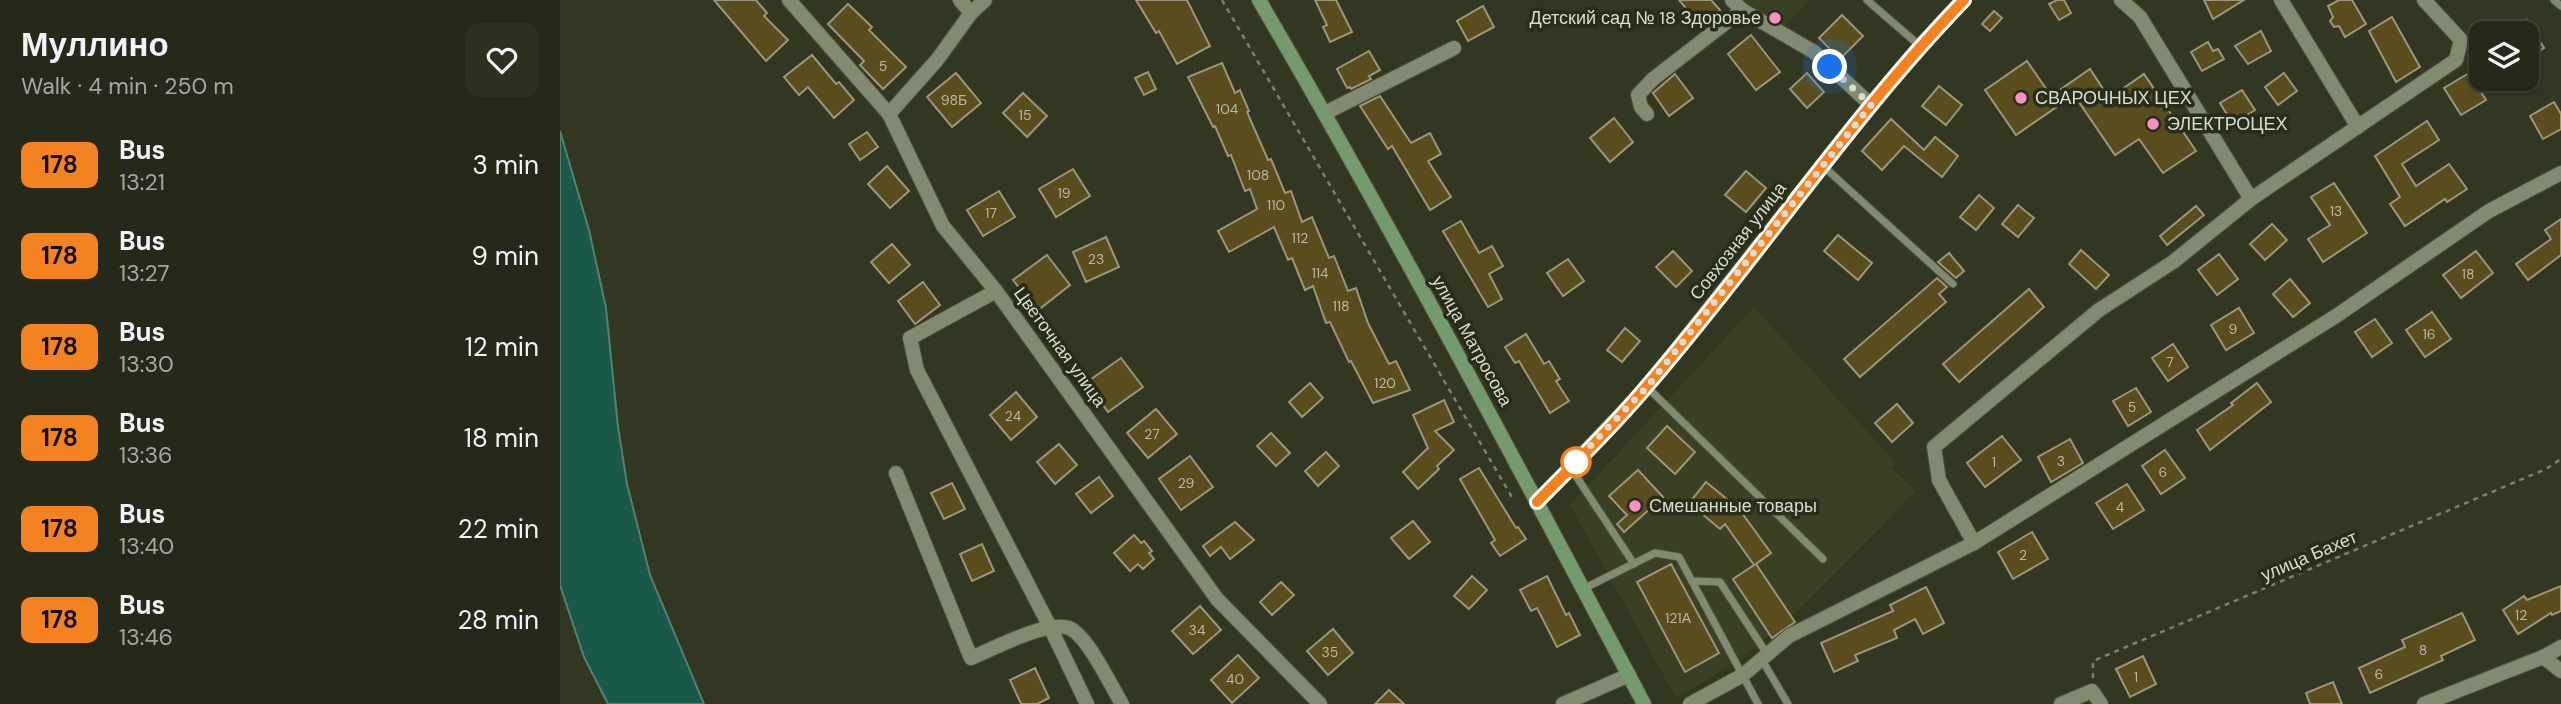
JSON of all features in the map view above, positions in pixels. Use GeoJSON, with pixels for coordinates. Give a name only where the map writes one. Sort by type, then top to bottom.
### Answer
{"type":"FeatureCollection","features":[{"type":"Feature","properties":{"kind":"main road","name":"улица Матросова"},"geometry":{"type":"LineString","coordinates":[[1259,0],[1325,113],[1644,704]]}},
{"type":"Feature","properties":{"kind":"street","name":"Цветочная улица"},"geometry":{"type":"LineString","coordinates":[[789,0],[889,114],[943,226],[996,291],[1217,599],[1320,704]]}},
{"type":"Feature","properties":{"kind":"street"},"geometry":{"type":"LineString","coordinates":[[960,0],[971,13]]}},
{"type":"Feature","properties":{"kind":"street"},"geometry":{"type":"LineString","coordinates":[[889,114],[937,60],[971,13],[985,0]]}},
{"type":"Feature","properties":{"kind":"street","name":"Совхозная улица"},"geometry":{"type":"LineString","coordinates":[[1537,502],[1647,387],[1871,105],[1920,46],[1964,0]]}},
{"type":"Feature","properties":{"kind":"street"},"geometry":{"type":"LineString","coordinates":[[2122,0],[2140,17],[2251,199]]}},
{"type":"Feature","properties":{"kind":"street"},"geometry":{"type":"LineString","coordinates":[[2281,0],[2358,127]]}},
{"type":"Feature","properties":{"kind":"street"},"geometry":{"type":"LineString","coordinates":[[1974,543],[1939,480],[1934,447],[2099,310],[2173,262],[2251,199],[2456,60],[2461,40],[2424,0]]}},
{"type":"Feature","properties":{"kind":"street"},"geometry":{"type":"LineString","coordinates":[[1647,114],[1641,107],[1638,95],[1737,5],[1814,52],[1871,105]]}},
{"type":"Feature","properties":{"kind":"street"},"geometry":{"type":"LineString","coordinates":[[1325,113],[1454,48]]}},
{"type":"Feature","properties":{"kind":"street"},"geometry":{"type":"LineString","coordinates":[[1690,704],[1743,675],[1789,636],[1974,543],[2336,316],[2489,211],[2561,173]]}},
{"type":"Feature","properties":{"kind":"street"},"geometry":{"type":"LineString","coordinates":[[996,291],[909,338],[917,370],[1051,626],[1087,704]]}},
{"type":"Feature","properties":{"kind":"street"},"geometry":{"type":"LineString","coordinates":[[896,473],[971,658],[1051,626],[1070,628],[1083,639],[1122,704]]}},
{"type":"Feature","properties":{"kind":"street"},"geometry":{"type":"LineString","coordinates":[[2424,704],[2543,657],[2561,647]]}},
{"type":"Feature","properties":{"kind":"street"},"geometry":{"type":"LineString","coordinates":[[2543,657],[2561,671]]}},
{"type":"Feature","properties":{"kind":"street"},"geometry":{"type":"LineString","coordinates":[[1563,704],[1629,675]]}},
{"type":"Feature","properties":{"kind":"street"},"geometry":{"type":"LineString","coordinates":[[2060,704],[2096,698]]}},
{"type":"Feature","properties":{"kind":"lane"},"geometry":{"type":"LineString","coordinates":[[1867,0],[1920,46]]}},
{"type":"Feature","properties":{"kind":"lane"},"geometry":{"type":"LineString","coordinates":[[2554,0],[2561,6]]}},
{"type":"Feature","properties":{"kind":"lane"},"geometry":{"type":"LineString","coordinates":[[1823,166],[1954,284]]}},
{"type":"Feature","properties":{"kind":"lane"},"geometry":{"type":"LineString","coordinates":[[1647,387],[1824,559]]}},
{"type":"Feature","properties":{"kind":"lane"},"geometry":{"type":"LineString","coordinates":[[1570,467],[1634,564]]}},
{"type":"Feature","properties":{"kind":"lane"},"geometry":{"type":"LineString","coordinates":[[1583,589],[1655,554],[1679,557],[1758,704]]}},
{"type":"Feature","properties":{"kind":"lane"},"geometry":{"type":"LineString","coordinates":[[1692,581],[1720,582],[1788,704]]}},
{"type":"Feature","properties":{"kind":"path"},"geometry":{"type":"LineString","coordinates":[[1222,0],[1513,499]]}},
{"type":"Feature","properties":{"kind":"path","name":"улица Бахет"},"geometry":{"type":"LineString","coordinates":[[2096,698],[2093,661],[2546,469],[2561,459]]}},
{"type":"Feature","properties":{"kind":"shaded area","name":"Детский сад № 18 Здоровье"},"geometry":{"type":"Polygon","coordinates":[[[1740,0],[1809,0],[1776,35],[1740,0]]]}},
{"type":"Feature","properties":{"kind":"shaded area"},"geometry":{"type":"Polygon","coordinates":[[[1754,307],[1896,463],[1892,468],[1916,491],[1802,607],[1740,660],[1676,698],[1570,505],[1754,307]]]}},
{"type":"Feature","properties":{"kind":"water"},"geometry":{"type":"Polygon","coordinates":[[[560,131],[589,230],[606,308],[618,427],[627,484],[650,575],[704,704],[608,704],[584,657],[560,585],[560,131]]]}},
{"type":"Feature","properties":{"kind":"building"},"geometry":{"type":"Polygon","coordinates":[[[714,0],[756,0],[767,13],[764,16],[788,40],[766,61],[714,0]]]}},
{"type":"Feature","properties":{"kind":"building"},"geometry":{"type":"Polygon","coordinates":[[[1136,0],[1187,0],[1210,46],[1177,64],[1159,31],[1156,33],[1136,0]]]}},
{"type":"Feature","properties":{"kind":"building"},"geometry":{"type":"Polygon","coordinates":[[[1315,0],[1336,0],[1352,32],[1330,42],[1323,27],[1327,25],[1315,0]]]}},
{"type":"Feature","properties":{"kind":"building"},"geometry":{"type":"Polygon","coordinates":[[[1679,0],[1711,0],[1720,10],[1701,26],[1679,0]]]}},
{"type":"Feature","properties":{"kind":"building"},"geometry":{"type":"Polygon","coordinates":[[[2064,0],[2071,13],[2059,20],[2049,4],[2064,0]]]}},
{"type":"Feature","properties":{"kind":"building"},"geometry":{"type":"Polygon","coordinates":[[[2204,0],[2244,0],[2213,19],[2204,0]]]}},
{"type":"Feature","properties":{"kind":"building"},"geometry":{"type":"Polygon","coordinates":[[[2339,0],[2352,0],[2366,24],[2345,37],[2339,26],[2334,27],[2330,21],[2333,17],[2328,6],[2339,0]]]}},
{"type":"Feature","properties":{"kind":"building"},"geometry":{"type":"Polygon","coordinates":[[[848,4],[872,27],[869,30],[906,67],[883,89],[860,65],[864,61],[828,24],[848,4]]]}},
{"type":"Feature","properties":{"kind":"building"},"geometry":{"type":"Polygon","coordinates":[[[1483,6],[1494,27],[1468,41],[1457,21],[1483,6]]]}},
{"type":"Feature","properties":{"kind":"building"},"geometry":{"type":"Polygon","coordinates":[[[1994,11],[2002,18],[1990,31],[1982,24],[1994,11]]]}},
{"type":"Feature","properties":{"kind":"building"},"geometry":{"type":"Polygon","coordinates":[[[1842,15],[1863,36],[1840,59],[1819,38],[1842,15]]]}},
{"type":"Feature","properties":{"kind":"building"},"geometry":{"type":"Polygon","coordinates":[[[2392,17],[2420,67],[2396,82],[2369,31],[2392,17]]]}},
{"type":"Feature","properties":{"kind":"building"},"geometry":{"type":"Polygon","coordinates":[[[2261,31],[2271,51],[2248,64],[2235,46],[2261,31]]]}},
{"type":"Feature","properties":{"kind":"building"},"geometry":{"type":"Polygon","coordinates":[[[1751,35],[1780,72],[1756,90],[1728,54],[1751,35]]]}},
{"type":"Feature","properties":{"kind":"building"},"geometry":{"type":"Polygon","coordinates":[[[2208,42],[2213,51],[2218,49],[2224,59],[2202,71],[2191,52],[2208,42]]]}},
{"type":"Feature","properties":{"kind":"building"},"geometry":{"type":"Polygon","coordinates":[[[1369,51],[1380,70],[1369,76],[1371,79],[1351,89],[1347,88],[1337,69],[1369,51]]]}},
{"type":"Feature","properties":{"kind":"building"},"geometry":{"type":"Polygon","coordinates":[[[812,55],[836,84],[839,82],[854,100],[834,118],[808,87],[799,95],[784,77],[812,55]]]}},
{"type":"Feature","properties":{"kind":"building"},"geometry":{"type":"Polygon","coordinates":[[[2027,61],[2051,96],[2090,69],[2109,98],[2144,74],[2196,151],[2163,173],[2139,139],[2115,155],[2074,95],[2016,135],[1985,90],[2027,61]]]}},
{"type":"Feature","properties":{"kind":"building"},"geometry":{"type":"Polygon","coordinates":[[[1222,63],[1235,93],[1240,90],[1249,111],[1247,112],[1285,193],[1291,191],[1302,222],[1312,217],[1329,258],[1334,256],[1348,291],[1356,288],[1368,323],[1389,364],[1396,361],[1410,390],[1373,403],[1330,322],[1326,323],[1313,286],[1305,290],[1292,258],[1288,260],[1274,227],[1229,252],[1218,231],[1257,209],[1250,189],[1245,191],[1231,155],[1228,156],[1188,77],[1222,63]]]}},
{"type":"Feature","properties":{"kind":"building"},"geometry":{"type":"Polygon","coordinates":[[[1148,72],[1156,89],[1144,95],[1135,78],[1148,72]]]}},
{"type":"Feature","properties":{"kind":"building"},"geometry":{"type":"Polygon","coordinates":[[[956,73],[981,103],[952,127],[927,97],[956,73]]]}},
{"type":"Feature","properties":{"kind":"building"},"geometry":{"type":"Polygon","coordinates":[[[1807,73],[1824,92],[1807,108],[1790,89],[1807,73]]]}},
{"type":"Feature","properties":{"kind":"building"},"geometry":{"type":"Polygon","coordinates":[[[2284,73],[2297,91],[2278,105],[2265,87],[2284,73]]]}},
{"type":"Feature","properties":{"kind":"building"},"geometry":{"type":"Polygon","coordinates":[[[2469,73],[2469,91],[2480,91],[2486,100],[2461,115],[2444,88],[2469,73]]]}},
{"type":"Feature","properties":{"kind":"building"},"geometry":{"type":"Polygon","coordinates":[[[1675,74],[1693,98],[1669,116],[1653,93],[1675,74]]]}},
{"type":"Feature","properties":{"kind":"building"},"geometry":{"type":"Polygon","coordinates":[[[1939,86],[1962,105],[1946,125],[1922,106],[1939,86]]]}},
{"type":"Feature","properties":{"kind":"building"},"geometry":{"type":"Polygon","coordinates":[[[2242,90],[2255,110],[2233,124],[2220,103],[2242,90]]]}},
{"type":"Feature","properties":{"kind":"building"},"geometry":{"type":"Polygon","coordinates":[[[1023,93],[1047,116],[1027,137],[1003,113],[1023,93]]]}},
{"type":"Feature","properties":{"kind":"building"},"geometry":{"type":"Polygon","coordinates":[[[1380,96],[1411,143],[1430,133],[1441,154],[1428,161],[1451,197],[1430,210],[1392,146],[1388,149],[1360,106],[1380,96]]]}},
{"type":"Feature","properties":{"kind":"building"},"geometry":{"type":"Polygon","coordinates":[[[2554,102],[2561,114],[2561,129],[2543,139],[2530,116],[2554,102]]]}},
{"type":"Feature","properties":{"kind":"building"},"geometry":{"type":"Polygon","coordinates":[[[1614,118],[1633,142],[1610,162],[1590,138],[1614,118]]]}},
{"type":"Feature","properties":{"kind":"building"},"geometry":{"type":"Polygon","coordinates":[[[1891,119],[1924,150],[1935,137],[1958,156],[1942,177],[1904,146],[1882,170],[1862,151],[1891,119]]]}},
{"type":"Feature","properties":{"kind":"building"},"geometry":{"type":"Polygon","coordinates":[[[2427,121],[2439,140],[2402,164],[2416,186],[2449,164],[2467,189],[2447,202],[2445,199],[2405,226],[2390,204],[2400,197],[2375,156],[2427,121]]]}},
{"type":"Feature","properties":{"kind":"building"},"geometry":{"type":"Polygon","coordinates":[[[867,132],[878,147],[860,160],[849,144],[867,132]]]}},
{"type":"Feature","properties":{"kind":"building"},"geometry":{"type":"Polygon","coordinates":[[[887,166],[909,191],[890,208],[868,184],[887,166]]]}},
{"type":"Feature","properties":{"kind":"building"},"geometry":{"type":"Polygon","coordinates":[[[1073,169],[1090,196],[1056,217],[1039,189],[1073,169]]]}},
{"type":"Feature","properties":{"kind":"building"},"geometry":{"type":"Polygon","coordinates":[[[1746,171],[1766,188],[1746,212],[1725,195],[1746,171]]]}},
{"type":"Feature","properties":{"kind":"building"},"geometry":{"type":"Polygon","coordinates":[[[2334,183],[2367,233],[2323,262],[2308,239],[2330,225],[2311,197],[2334,183]]]}},
{"type":"Feature","properties":{"kind":"building"},"geometry":{"type":"Polygon","coordinates":[[[999,191],[1015,217],[983,236],[967,210],[999,191]]]}},
{"type":"Feature","properties":{"kind":"building"},"geometry":{"type":"Polygon","coordinates":[[[1979,195],[1994,208],[1976,230],[1960,217],[1979,195]]]}},
{"type":"Feature","properties":{"kind":"building"},"geometry":{"type":"Polygon","coordinates":[[[2018,205],[2034,218],[2018,237],[2002,224],[2018,205]]]}},
{"type":"Feature","properties":{"kind":"building"},"geometry":{"type":"Polygon","coordinates":[[[2196,206],[2204,215],[2167,245],[2160,236],[2196,206]]]}},
{"type":"Feature","properties":{"kind":"building"},"geometry":{"type":"Polygon","coordinates":[[[2561,219],[2561,255],[2528,280],[2516,264],[2551,239],[2545,230],[2561,219]]]}},
{"type":"Feature","properties":{"kind":"building"},"geometry":{"type":"Polygon","coordinates":[[[1461,221],[1479,253],[1492,246],[1503,266],[1489,274],[1502,299],[1488,307],[1443,231],[1461,221]]]}},
{"type":"Feature","properties":{"kind":"building"},"geometry":{"type":"Polygon","coordinates":[[[2272,224],[2287,240],[2265,260],[2250,244],[2272,224]]]}},
{"type":"Feature","properties":{"kind":"building"},"geometry":{"type":"Polygon","coordinates":[[[1838,235],[1872,263],[1858,280],[1824,251],[1838,235]]]}},
{"type":"Feature","properties":{"kind":"building"},"geometry":{"type":"Polygon","coordinates":[[[1106,237],[1119,267],[1086,282],[1073,252],[1106,237]]]}},
{"type":"Feature","properties":{"kind":"building"},"geometry":{"type":"Polygon","coordinates":[[[892,244],[910,265],[889,283],[871,262],[892,244]]]}},
{"type":"Feature","properties":{"kind":"building"},"geometry":{"type":"Polygon","coordinates":[[[2081,250],[2109,275],[2096,289],[2069,264],[2081,250]]]}},
{"type":"Feature","properties":{"kind":"building"},"geometry":{"type":"Polygon","coordinates":[[[1673,251],[1692,271],[1676,287],[1656,267],[1673,251]]]}},
{"type":"Feature","properties":{"kind":"building"},"geometry":{"type":"Polygon","coordinates":[[[2476,251],[2493,273],[2461,298],[2443,275],[2476,251]]]}},
{"type":"Feature","properties":{"kind":"building"},"geometry":{"type":"Polygon","coordinates":[[[1949,253],[1964,271],[1956,278],[1938,262],[1949,253]]]}},
{"type":"Feature","properties":{"kind":"building"},"geometry":{"type":"Polygon","coordinates":[[[2219,254],[2238,279],[2217,295],[2198,270],[2219,254]]]}},
{"type":"Feature","properties":{"kind":"building"},"geometry":{"type":"Polygon","coordinates":[[[1047,255],[1070,285],[1037,311],[1013,280],[1047,255]]]}},
{"type":"Feature","properties":{"kind":"building"},"geometry":{"type":"Polygon","coordinates":[[[1568,259],[1584,281],[1563,296],[1547,273],[1568,259]]]}},
{"type":"Feature","properties":{"kind":"building"},"geometry":{"type":"Polygon","coordinates":[[[1937,278],[1947,287],[1939,294],[1946,302],[1860,377],[1844,359],[1937,278]]]}},
{"type":"Feature","properties":{"kind":"building"},"geometry":{"type":"Polygon","coordinates":[[[2290,279],[2310,303],[2293,317],[2273,294],[2290,279]]]}},
{"type":"Feature","properties":{"kind":"building"},"geometry":{"type":"Polygon","coordinates":[[[923,282],[940,305],[915,324],[898,301],[923,282]]]}},
{"type":"Feature","properties":{"kind":"building"},"geometry":{"type":"Polygon","coordinates":[[[2029,289],[2044,307],[1959,382],[1943,364],[2029,289]]]}},
{"type":"Feature","properties":{"kind":"building"},"geometry":{"type":"Polygon","coordinates":[[[2239,308],[2254,333],[2226,350],[2211,325],[2239,308]]]}},
{"type":"Feature","properties":{"kind":"building"},"geometry":{"type":"Polygon","coordinates":[[[2432,312],[2451,339],[2425,357],[2406,330],[2432,312]]]}},
{"type":"Feature","properties":{"kind":"building"},"geometry":{"type":"Polygon","coordinates":[[[2375,319],[2392,343],[2372,357],[2355,332],[2375,319]]]}},
{"type":"Feature","properties":{"kind":"building"},"geometry":{"type":"Polygon","coordinates":[[[1625,328],[1640,341],[1622,362],[1607,350],[1625,328]]]}},
{"type":"Feature","properties":{"kind":"building"},"geometry":{"type":"Polygon","coordinates":[[[1526,334],[1544,364],[1549,361],[1560,379],[1556,381],[1569,401],[1550,413],[1519,361],[1515,363],[1505,347],[1526,334]]]}},
{"type":"Feature","properties":{"kind":"building"},"geometry":{"type":"Polygon","coordinates":[[[2173,344],[2188,367],[2168,381],[2152,358],[2173,344]]]}},
{"type":"Feature","properties":{"kind":"building"},"geometry":{"type":"Polygon","coordinates":[[[1121,358],[1143,387],[1108,412],[1087,382],[1121,358]]]}},
{"type":"Feature","properties":{"kind":"building"},"geometry":{"type":"Polygon","coordinates":[[[1310,383],[1323,398],[1302,417],[1289,402],[1310,383]]]}},
{"type":"Feature","properties":{"kind":"building"},"geometry":{"type":"Polygon","coordinates":[[[2257,383],[2271,402],[2210,450],[2197,430],[2233,405],[2231,403],[2257,383]]]}},
{"type":"Feature","properties":{"kind":"building"},"geometry":{"type":"Polygon","coordinates":[[[2136,388],[2151,412],[2128,426],[2113,401],[2136,388]]]}},
{"type":"Feature","properties":{"kind":"building"},"geometry":{"type":"Polygon","coordinates":[[[1016,392],[1037,417],[1011,440],[990,415],[1016,392]]]}},
{"type":"Feature","properties":{"kind":"building"},"geometry":{"type":"Polygon","coordinates":[[[1444,400],[1454,422],[1435,431],[1454,450],[1418,489],[1403,472],[1428,448],[1413,415],[1444,400]]]}},
{"type":"Feature","properties":{"kind":"building"},"geometry":{"type":"Polygon","coordinates":[[[1897,404],[1913,423],[1892,442],[1875,423],[1897,404]]]}},
{"type":"Feature","properties":{"kind":"building"},"geometry":{"type":"Polygon","coordinates":[[[1156,409],[1177,434],[1148,458],[1127,433],[1156,409]]]}},
{"type":"Feature","properties":{"kind":"building"},"geometry":{"type":"Polygon","coordinates":[[[1667,426],[1695,452],[1675,474],[1647,448],[1667,426]]]}},
{"type":"Feature","properties":{"kind":"building"},"geometry":{"type":"Polygon","coordinates":[[[1271,433],[1290,453],[1276,466],[1257,446],[1271,433]]]}},
{"type":"Feature","properties":{"kind":"building"},"geometry":{"type":"Polygon","coordinates":[[[2002,436],[2021,460],[1985,487],[1967,463],[2002,436]]]}},
{"type":"Feature","properties":{"kind":"building"},"geometry":{"type":"Polygon","coordinates":[[[2070,439],[2083,463],[2051,482],[2038,457],[2070,439]]]}},
{"type":"Feature","properties":{"kind":"building"},"geometry":{"type":"Polygon","coordinates":[[[1059,444],[1077,465],[1055,484],[1037,462],[1059,444]]]}},
{"type":"Feature","properties":{"kind":"building"},"geometry":{"type":"Polygon","coordinates":[[[2165,450],[2185,478],[2161,494],[2142,466],[2165,450]]]}},
{"type":"Feature","properties":{"kind":"building"},"geometry":{"type":"Polygon","coordinates":[[[1326,452],[1339,466],[1318,486],[1305,471],[1326,452]]]}},
{"type":"Feature","properties":{"kind":"building"},"geometry":{"type":"Polygon","coordinates":[[[1190,456],[1213,487],[1181,510],[1159,479],[1190,456]]]}},
{"type":"Feature","properties":{"kind":"building"},"geometry":{"type":"Polygon","coordinates":[[[1479,468],[1516,528],[1518,527],[1526,539],[1500,556],[1491,543],[1495,540],[1460,479],[1479,468]]]}},
{"type":"Feature","properties":{"kind":"building","name":"Смешанные товары"},"geometry":{"type":"Polygon","coordinates":[[[1638,470],[1663,497],[1624,532],[1617,524],[1627,515],[1609,496],[1638,470]]]}},
{"type":"Feature","properties":{"kind":"building"},"geometry":{"type":"Polygon","coordinates":[[[1099,477],[1113,496],[1091,513],[1076,494],[1099,477]]]}},
{"type":"Feature","properties":{"kind":"building"},"geometry":{"type":"Polygon","coordinates":[[[1706,482],[1739,509],[1771,553],[1756,564],[1795,622],[1772,638],[1733,579],[1754,565],[1725,524],[1720,529],[1689,503],[1706,482]]]}},
{"type":"Feature","properties":{"kind":"building"},"geometry":{"type":"Polygon","coordinates":[[[952,483],[965,509],[944,519],[931,493],[952,483]]]}},
{"type":"Feature","properties":{"kind":"building"},"geometry":{"type":"Polygon","coordinates":[[[2127,484],[2144,510],[2113,529],[2096,503],[2127,484]]]}},
{"type":"Feature","properties":{"kind":"building"},"geometry":{"type":"Polygon","coordinates":[[[1413,521],[1430,542],[1409,559],[1391,538],[1413,521]]]}},
{"type":"Feature","properties":{"kind":"building"},"geometry":{"type":"Polygon","coordinates":[[[1235,522],[1254,540],[1230,559],[1221,547],[1210,556],[1203,546],[1235,522]]]}},
{"type":"Feature","properties":{"kind":"building"},"geometry":{"type":"Polygon","coordinates":[[[2032,532],[2048,559],[2013,579],[1998,552],[2032,532]]]}},
{"type":"Feature","properties":{"kind":"building"},"geometry":{"type":"Polygon","coordinates":[[[1134,535],[1141,543],[1144,541],[1152,551],[1149,553],[1154,559],[1143,569],[1138,564],[1130,571],[1114,553],[1134,535]]]}},
{"type":"Feature","properties":{"kind":"building"},"geometry":{"type":"Polygon","coordinates":[[[982,544],[994,571],[972,581],[960,554],[982,544]]]}},
{"type":"Feature","properties":{"kind":"building"},"geometry":{"type":"Polygon","coordinates":[[[1671,564],[1719,653],[1685,672],[1637,582],[1671,564]]]}},
{"type":"Feature","properties":{"kind":"building"},"geometry":{"type":"Polygon","coordinates":[[[1472,576],[1487,590],[1469,609],[1454,596],[1472,576]]]}},
{"type":"Feature","properties":{"kind":"building"},"geometry":{"type":"Polygon","coordinates":[[[1547,576],[1566,615],[1569,613],[1580,635],[1557,647],[1537,608],[1531,611],[1520,590],[1547,576]]]}},
{"type":"Feature","properties":{"kind":"building"},"geometry":{"type":"Polygon","coordinates":[[[1281,582],[1294,595],[1272,615],[1260,602],[1281,582]]]}},
{"type":"Feature","properties":{"kind":"building"},"geometry":{"type":"Polygon","coordinates":[[[2561,586],[2561,611],[2552,615],[2551,613],[2518,634],[2503,610],[2524,596],[2527,600],[2561,586]]]}},
{"type":"Feature","properties":{"kind":"building"},"geometry":{"type":"Polygon","coordinates":[[[1926,587],[1944,623],[1923,634],[1915,619],[1894,630],[1897,638],[1855,655],[1858,661],[1834,672],[1821,643],[1893,611],[1890,605],[1926,587]]]}},
{"type":"Feature","properties":{"kind":"building"},"geometry":{"type":"Polygon","coordinates":[[[1200,606],[1221,630],[1193,654],[1172,631],[1200,606]]]}},
{"type":"Feature","properties":{"kind":"building"},"geometry":{"type":"Polygon","coordinates":[[[2462,613],[2475,640],[2441,656],[2443,660],[2370,693],[2359,668],[2405,647],[2402,640],[2462,613]]]}},
{"type":"Feature","properties":{"kind":"building"},"geometry":{"type":"Polygon","coordinates":[[[1333,629],[1353,653],[1328,675],[1307,651],[1333,629]]]}},
{"type":"Feature","properties":{"kind":"building"},"geometry":{"type":"Polygon","coordinates":[[[1238,655],[1259,678],[1232,703],[1211,680],[1238,655]]]}},
{"type":"Feature","properties":{"kind":"building"},"geometry":{"type":"Polygon","coordinates":[[[2143,656],[2156,684],[2130,697],[2116,669],[2143,656]]]}},
{"type":"Feature","properties":{"kind":"building"},"geometry":{"type":"Polygon","coordinates":[[[1035,668],[1049,698],[1037,704],[1021,704],[1010,680],[1035,668]]]}},
{"type":"Feature","properties":{"kind":"building"},"geometry":{"type":"Polygon","coordinates":[[[2333,682],[2342,704],[2310,704],[2306,693],[2333,682]]]}},
{"type":"Feature","properties":{"kind":"building"},"geometry":{"type":"Polygon","coordinates":[[[1389,690],[1404,704],[1375,704],[1389,690]]]}},
{"type":"Feature","properties":{"kind":"bus line","name":"178"},"geometry":{"type":"LineString","coordinates":[[1537,502],[1647,387],[1871,105],[1920,46],[1964,0]]}},
{"type":"Feature","properties":{"kind":"place","name":"Детский сад № 18 Здоровье"},"geometry":{"type":"Point","coordinates":[1775,18]}},
{"type":"Feature","properties":{"kind":"place","name":"СВАРОЧНЫХ ЦЕХ"},"geometry":{"type":"Point","coordinates":[2021,98]}},
{"type":"Feature","properties":{"kind":"place","name":"ЭЛЕКТРОЦЕХ"},"geometry":{"type":"Point","coordinates":[2153,124]}},
{"type":"Feature","properties":{"kind":"place","name":"Смешанные товары"},"geometry":{"type":"Point","coordinates":[1635,506]}},
{"type":"Feature","properties":{"kind":"route"},"geometry":{"type":"LineString","coordinates":[[1576,462],[1570,467],[1647,387],[1871,105],[1830,67]]}}]}
